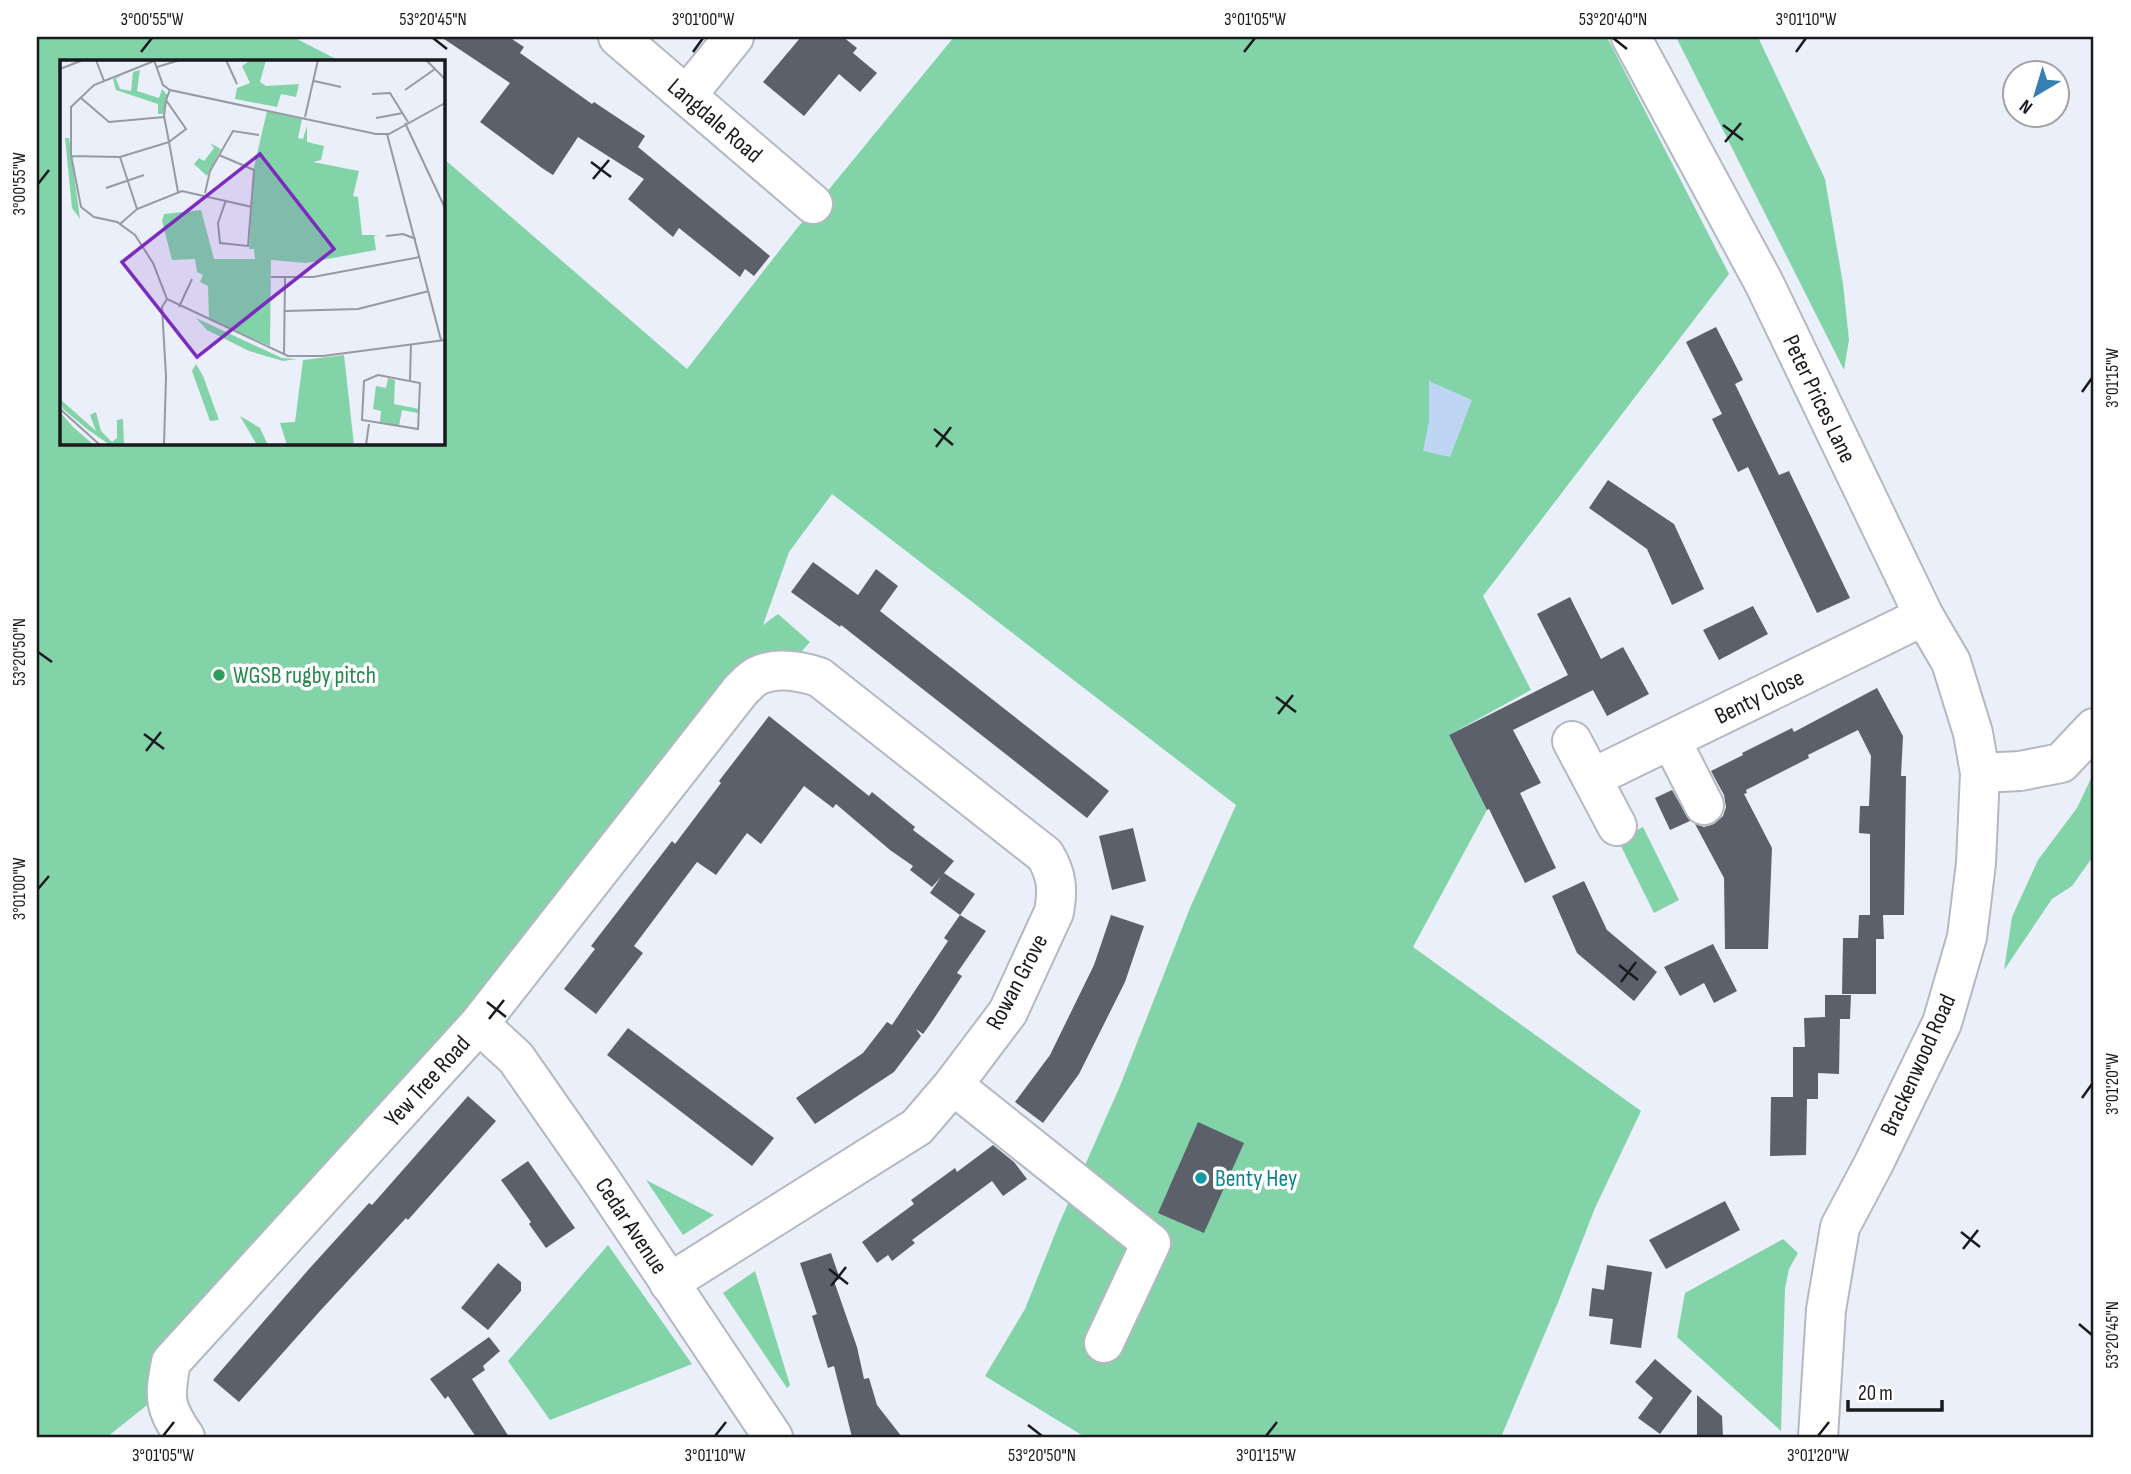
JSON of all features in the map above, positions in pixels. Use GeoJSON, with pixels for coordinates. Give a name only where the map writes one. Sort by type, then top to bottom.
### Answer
{"type":"FeatureCollection","features":[{"type":"Feature","properties":{"kind":"street","name":"Langdale Road"},"geometry":{"type":"LineString","coordinates":[[618,37],[813,204]]}},
{"type":"Feature","properties":{"kind":"street"},"geometry":{"type":"LineString","coordinates":[[687,95],[734,37]]}},
{"type":"Feature","properties":{"kind":"street","name":"Peter Prices Lane"},"geometry":{"type":"LineString","coordinates":[[1631,37],[1763,283],[1924,616],[1951,662],[1973,733],[1980,773]]}},
{"type":"Feature","properties":{"kind":"street","name":"Benty Close"},"geometry":{"type":"LineString","coordinates":[[1592,778],[1924,616]]}},
{"type":"Feature","properties":{"kind":"street","name":"Yew Tree Road"},"geometry":{"type":"LineString","coordinates":[[185,1437],[173,1420],[165,1392],[171,1362],[479,1024],[740,691],[756,676],[777,671]]}},
{"type":"Feature","properties":{"kind":"street","name":"Rowan Grove"},"geometry":{"type":"LineString","coordinates":[[669,1283],[918,1127],[1008,1012],[1054,912],[1055,871],[1045,855],[818,677],[804,672],[777,671]]}},
{"type":"Feature","properties":{"kind":"street"},"geometry":{"type":"LineString","coordinates":[[1980,773],[2020,771],[2061,763],[2094,728]]}},
{"type":"Feature","properties":{"kind":"street"},"geometry":{"type":"LineString","coordinates":[[1671,740],[1704,805]]}},
{"type":"Feature","properties":{"kind":"street"},"geometry":{"type":"LineString","coordinates":[[1572,741],[1617,826]]}},
{"type":"Feature","properties":{"kind":"street","name":"Brackenwood Road"},"geometry":{"type":"LineString","coordinates":[[1818,1437],[1826,1310],[1840,1227],[1941,1023],[1967,937],[1976,863],[1980,773]]}},
{"type":"Feature","properties":{"kind":"street","name":"Cedar Avenue"},"geometry":{"type":"LineString","coordinates":[[479,1024],[516,1058],[773,1437]]}},
{"type":"Feature","properties":{"kind":"street"},"geometry":{"type":"LineString","coordinates":[[953,1085],[1151,1243],[1104,1343]]}},
{"type":"Feature","properties":{"kind":"green space"},"geometry":{"type":"Polygon","coordinates":[[[37,37],[293,37],[338,60],[60,60],[60,444],[444,444],[444,159],[687,369],[794,232],[954,37],[1607,37],[1729,274],[1483,596],[1531,690],[1449,735],[1487,810],[1413,947],[1641,1111],[1595,1208],[1501,1437],[1085,1437],[985,1376],[1025,1309],[1120,1086],[1190,908],[1236,805],[832,494],[789,552],[763,625],[778,614],[810,642],[467,1018],[156,1398],[107,1437],[37,1437],[37,37]]]}},
{"type":"Feature","properties":{"kind":"green space"},"geometry":{"type":"Polygon","coordinates":[[[1676,37],[1758,37],[1825,179],[1843,284],[1849,340],[1844,370],[1676,37]]]}},
{"type":"Feature","properties":{"kind":"green space"},"geometry":{"type":"Polygon","coordinates":[[[2094,772],[2094,855],[2072,886],[2052,899],[2004,970],[2012,917],[2038,860],[2077,808],[2094,772]]]}},
{"type":"Feature","properties":{"kind":"green space"},"geometry":{"type":"Polygon","coordinates":[[[1643,827],[1679,900],[1654,913],[1618,840],[1643,827]]]}},
{"type":"Feature","properties":{"kind":"green space"},"geometry":{"type":"Polygon","coordinates":[[[646,1180],[714,1215],[683,1235],[646,1180]]]}},
{"type":"Feature","properties":{"kind":"green space"},"geometry":{"type":"Polygon","coordinates":[[[1783,1239],[1798,1253],[1789,1269],[1785,1288],[1781,1431],[1677,1337],[1685,1293],[1783,1239]]]}},
{"type":"Feature","properties":{"kind":"green space"},"geometry":{"type":"Polygon","coordinates":[[[608,1245],[692,1364],[550,1420],[508,1361],[608,1245]]]}},
{"type":"Feature","properties":{"kind":"green space"},"geometry":{"type":"Polygon","coordinates":[[[755,1271],[790,1385],[787,1388],[723,1293],[755,1271]]]}},
{"type":"Feature","properties":{"kind":"water"},"geometry":{"type":"Polygon","coordinates":[[[1429,381],[1472,400],[1450,457],[1423,451],[1429,421],[1429,381]]]}},
{"type":"Feature","properties":{"kind":"building"},"geometry":{"type":"Polygon","coordinates":[[[441,37],[509,37],[524,47],[520,53],[592,104],[594,102],[645,136],[638,147],[770,256],[754,276],[745,269],[740,277],[679,228],[673,237],[628,199],[644,179],[578,137],[553,175],[542,168],[480,122],[510,83],[441,37]]]}},
{"type":"Feature","properties":{"kind":"building"},"geometry":{"type":"Polygon","coordinates":[[[801,37],[843,37],[857,48],[853,53],[877,73],[860,92],[839,74],[804,116],[763,82],[801,37]]]}},
{"type":"Feature","properties":{"kind":"building"},"geometry":{"type":"Polygon","coordinates":[[[1716,327],[1743,380],[1735,384],[1779,475],[1789,471],[1850,598],[1817,613],[1748,467],[1738,472],[1712,419],[1722,414],[1686,342],[1716,327]]]}},
{"type":"Feature","properties":{"kind":"building"},"geometry":{"type":"Polygon","coordinates":[[[1608,480],[1674,524],[1704,589],[1672,605],[1647,549],[1589,508],[1608,480]]]}},
{"type":"Feature","properties":{"kind":"building"},"geometry":{"type":"Polygon","coordinates":[[[813,562],[858,595],[876,569],[898,586],[880,611],[1109,791],[1087,818],[841,625],[840,627],[791,592],[813,562]]]}},
{"type":"Feature","properties":{"kind":"building"},"geometry":{"type":"Polygon","coordinates":[[[1570,597],[1601,659],[1623,647],[1649,694],[1607,716],[1593,690],[1513,730],[1541,783],[1520,793],[1556,868],[1525,883],[1449,735],[1568,675],[1537,614],[1570,597]]]}},
{"type":"Feature","properties":{"kind":"building"},"geometry":{"type":"Polygon","coordinates":[[[1753,606],[1768,634],[1719,660],[1703,630],[1753,606]]]}},
{"type":"Feature","properties":{"kind":"building"},"geometry":{"type":"Polygon","coordinates":[[[1877,688],[1903,736],[1901,776],[1906,776],[1904,915],[1883,915],[1884,939],[1876,939],[1876,994],[1842,994],[1843,938],[1858,938],[1859,915],[1870,915],[1870,834],[1859,833],[1860,806],[1869,806],[1871,756],[1858,730],[1808,755],[1809,758],[1746,790],[1747,793],[1744,794],[1772,848],[1768,949],[1725,949],[1724,878],[1695,824],[1704,827],[1714,824],[1723,816],[1726,807],[1724,795],[1711,771],[1792,728],[1794,732],[1877,688]]]}},
{"type":"Feature","properties":{"kind":"building"},"geometry":{"type":"Polygon","coordinates":[[[769,716],[869,796],[872,792],[915,827],[913,830],[954,861],[944,873],[975,894],[960,915],[930,893],[941,877],[932,887],[910,870],[913,866],[836,804],[833,808],[804,786],[761,844],[747,833],[716,875],[697,862],[634,946],[643,953],[596,1014],[564,989],[595,949],[591,946],[672,841],[675,844],[769,716]]]}},
{"type":"Feature","properties":{"kind":"building"},"geometry":{"type":"Polygon","coordinates":[[[1672,790],[1690,821],[1670,830],[1655,798],[1672,790]]]}},
{"type":"Feature","properties":{"kind":"building"},"geometry":{"type":"Polygon","coordinates":[[[1133,828],[1146,881],[1112,890],[1099,836],[1133,828]]]}},
{"type":"Feature","properties":{"kind":"building"},"geometry":{"type":"Polygon","coordinates":[[[1584,881],[1607,930],[1657,972],[1634,1001],[1577,953],[1552,896],[1584,881]]]}},
{"type":"Feature","properties":{"kind":"building"},"geometry":{"type":"Polygon","coordinates":[[[960,915],[986,931],[957,973],[962,976],[931,1023],[923,1034],[916,1029],[921,1036],[894,1072],[815,1124],[796,1098],[863,1053],[887,1022],[892,1025],[948,941],[944,938],[960,915]]]}},
{"type":"Feature","properties":{"kind":"building"},"geometry":{"type":"Polygon","coordinates":[[[1111,915],[1144,926],[1125,982],[1079,1074],[1043,1123],[1015,1102],[1050,1055],[1094,965],[1111,915]]]}},
{"type":"Feature","properties":{"kind":"building"},"geometry":{"type":"Polygon","coordinates":[[[1713,944],[1737,991],[1714,1003],[1704,983],[1680,996],[1664,967],[1713,944]]]}},
{"type":"Feature","properties":{"kind":"building"},"geometry":{"type":"Polygon","coordinates":[[[1825,995],[1851,995],[1850,1019],[1840,1019],[1839,1074],[1818,1073],[1818,1099],[1807,1099],[1806,1155],[1770,1156],[1771,1097],[1793,1097],[1793,1047],[1805,1047],[1804,1018],[1825,1017],[1825,995]]]}},
{"type":"Feature","properties":{"kind":"building"},"geometry":{"type":"Polygon","coordinates":[[[628,1028],[774,1138],[752,1166],[607,1055],[628,1028]]]}},
{"type":"Feature","properties":{"kind":"building"},"geometry":{"type":"Polygon","coordinates":[[[468,1096],[496,1121],[239,1402],[213,1380],[309,1269],[369,1203],[372,1205],[468,1096]]]}},
{"type":"Feature","properties":{"kind":"building","name":"Benty Hey"},"geometry":{"type":"Polygon","coordinates":[[[1198,1122],[1244,1143],[1204,1233],[1158,1213],[1198,1122]]]}},
{"type":"Feature","properties":{"kind":"building"},"geometry":{"type":"Polygon","coordinates":[[[993,1145],[1014,1162],[1027,1179],[1003,1196],[992,1181],[912,1240],[915,1243],[892,1261],[888,1255],[877,1263],[862,1242],[914,1204],[911,1200],[955,1168],[957,1172],[993,1145]]]}},
{"type":"Feature","properties":{"kind":"building"},"geometry":{"type":"Polygon","coordinates":[[[528,1161],[575,1228],[546,1248],[501,1180],[528,1161]]]}},
{"type":"Feature","properties":{"kind":"building"},"geometry":{"type":"Polygon","coordinates":[[[1725,1201],[1740,1230],[1666,1269],[1649,1240],[1725,1201]]]}},
{"type":"Feature","properties":{"kind":"building"},"geometry":{"type":"Polygon","coordinates":[[[831,1253],[840,1279],[834,1281],[857,1347],[864,1379],[869,1378],[877,1405],[902,1437],[852,1437],[834,1366],[828,1368],[812,1316],[817,1314],[800,1263],[831,1253]]]}},
{"type":"Feature","properties":{"kind":"building"},"geometry":{"type":"Polygon","coordinates":[[[498,1263],[521,1282],[521,1291],[488,1330],[461,1308],[498,1263]]]}},
{"type":"Feature","properties":{"kind":"building"},"geometry":{"type":"Polygon","coordinates":[[[1607,1265],[1652,1272],[1641,1348],[1610,1344],[1613,1319],[1589,1316],[1592,1288],[1604,1290],[1607,1265]]]}},
{"type":"Feature","properties":{"kind":"building"},"geometry":{"type":"Polygon","coordinates":[[[489,1337],[500,1351],[483,1366],[485,1370],[472,1379],[509,1437],[476,1437],[448,1396],[445,1399],[430,1379],[489,1337]]]}},
{"type":"Feature","properties":{"kind":"building"},"geometry":{"type":"Polygon","coordinates":[[[1655,1359],[1692,1391],[1660,1434],[1638,1418],[1653,1398],[1635,1382],[1655,1359]]]}},
{"type":"Feature","properties":{"kind":"building"},"geometry":{"type":"Polygon","coordinates":[[[1697,1395],[1722,1416],[1723,1437],[1697,1437],[1697,1395]]]}},
{"type":"Feature","properties":{"kind":"place","name":"WGSB rugby pitch"},"geometry":{"type":"Point","coordinates":[219,675]}},
{"type":"Feature","properties":{"kind":"place","name":"Benty Hey"},"geometry":{"type":"Point","coordinates":[1201,1178]}}]}
